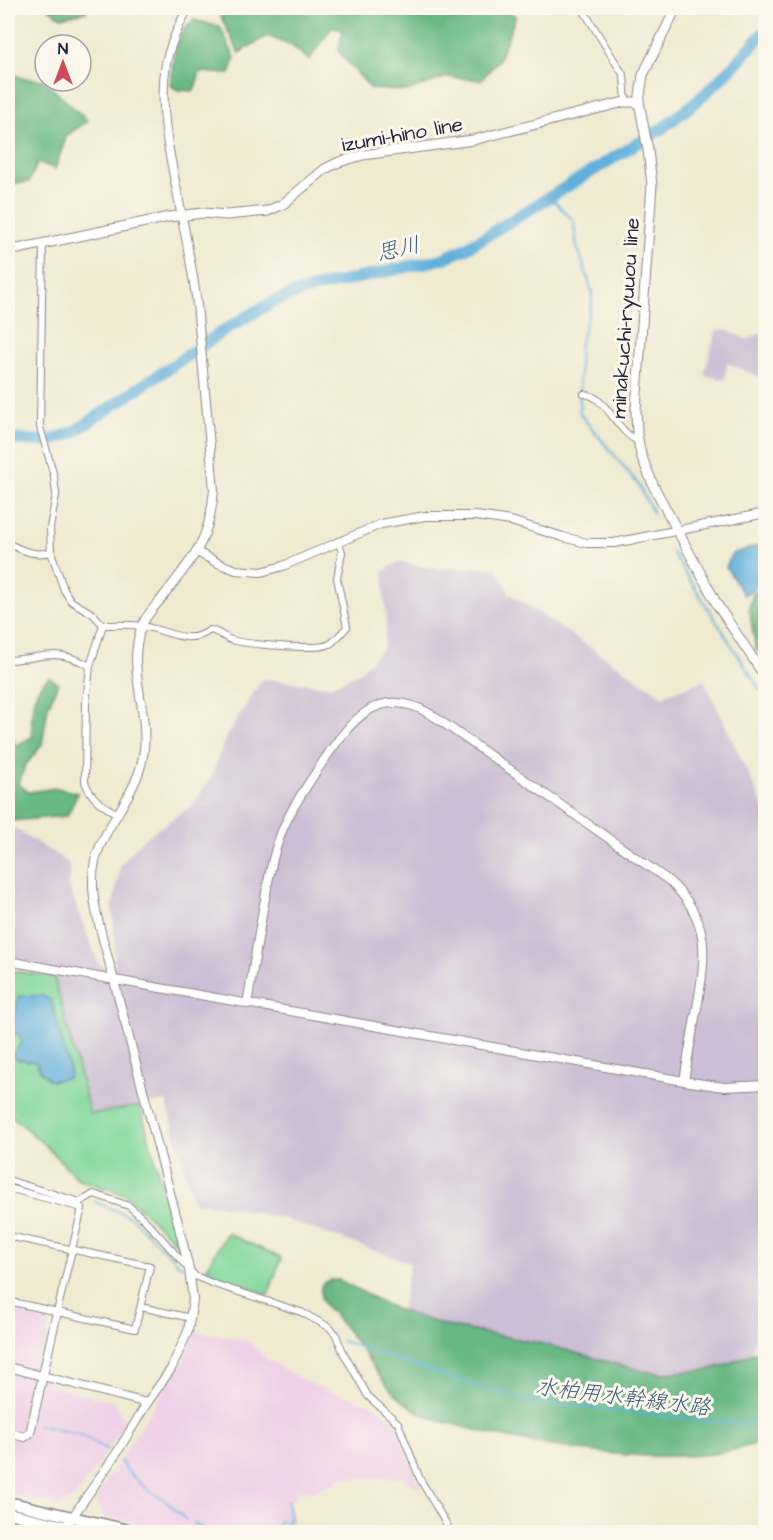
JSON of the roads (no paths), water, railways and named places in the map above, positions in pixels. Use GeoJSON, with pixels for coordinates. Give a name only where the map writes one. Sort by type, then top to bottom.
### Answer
{"type":"FeatureCollection","features":[{"type":"Feature","properties":{"kind":"highway"},"geometry":{"type":"LineString","coordinates":[[8,1502],[66,1526],[137,1533]]}},
{"type":"Feature","properties":{"kind":"highway"},"geometry":{"type":"LineString","coordinates":[[8,1513],[91,1533]]}},
{"type":"Feature","properties":{"kind":"main road","name":"minakuchi-ryuuou line"},"geometry":{"type":"LineString","coordinates":[[676,8],[643,75],[639,102],[647,146],[651,198],[636,409],[638,441],[643,465],[677,531],[718,606],[765,678]]}},
{"type":"Feature","properties":{"kind":"main road","name":"izumi-hino line"},"geometry":{"type":"LineString","coordinates":[[8,250],[182,215],[268,212],[283,204],[325,169],[339,162],[363,155],[473,140],[626,102],[639,102]]}},
{"type":"Feature","properties":{"kind":"street"},"geometry":{"type":"LineString","coordinates":[[66,1526],[171,1369],[183,1345],[193,1299],[189,1269],[95,905],[93,879],[95,860],[137,776],[144,748],[135,662],[136,645],[142,626],[197,552],[212,516],[214,490],[193,274],[165,134],[163,102],[166,62],[177,29],[188,8]]}},
{"type":"Feature","properties":{"kind":"street"},"geometry":{"type":"LineString","coordinates":[[582,8],[624,76],[626,102]]}},
{"type":"Feature","properties":{"kind":"street"},"geometry":{"type":"LineString","coordinates":[[43,243],[40,433],[54,476],[56,495],[50,528],[51,552],[63,590],[71,601],[93,614],[103,626]]}},
{"type":"Feature","properties":{"kind":"street"},"geometry":{"type":"LineString","coordinates":[[584,394],[591,395],[600,402],[622,430],[630,438],[638,441]]}},
{"type":"Feature","properties":{"kind":"street"},"geometry":{"type":"LineString","coordinates":[[197,552],[236,570],[261,572],[283,566],[381,524],[425,516],[476,516],[511,521],[587,543],[614,543],[765,513]]}},
{"type":"Feature","properties":{"kind":"street"},"geometry":{"type":"LineString","coordinates":[[103,626],[142,626],[189,638],[200,638],[213,630],[230,639],[248,642],[309,647],[330,644],[347,627],[337,578],[342,552],[338,541]]}},
{"type":"Feature","properties":{"kind":"street"},"geometry":{"type":"LineString","coordinates":[[8,543],[32,553],[51,552]]}},
{"type":"Feature","properties":{"kind":"street"},"geometry":{"type":"LineString","coordinates":[[103,626],[90,666],[86,703],[85,782],[88,792],[100,804],[118,814]]}},
{"type":"Feature","properties":{"kind":"street"},"geometry":{"type":"LineString","coordinates":[[8,660],[55,654],[76,658],[90,666]]}},
{"type":"Feature","properties":{"kind":"street"},"geometry":{"type":"LineString","coordinates":[[247,1004],[272,862],[284,825],[295,804],[352,722],[380,705],[403,704],[423,710],[655,871],[676,887],[692,907],[702,932],[704,955],[684,1081]]}},
{"type":"Feature","properties":{"kind":"street"},"geometry":{"type":"LineString","coordinates":[[8,961],[684,1081],[724,1087],[765,1085]]}},
{"type":"Feature","properties":{"kind":"street"},"geometry":{"type":"LineString","coordinates":[[8,1180],[80,1202],[94,1194],[129,1206],[146,1221],[195,1275],[214,1284],[301,1312],[329,1327],[335,1333],[368,1396],[398,1423],[420,1479],[451,1533]]}},
{"type":"Feature","properties":{"kind":"street"},"geometry":{"type":"LineString","coordinates":[[8,1188],[82,1208],[30,1433],[25,1437],[8,1433]]}},
{"type":"Feature","properties":{"kind":"street"},"geometry":{"type":"LineString","coordinates":[[8,1236],[150,1266],[135,1329],[8,1301]]}},
{"type":"Feature","properties":{"kind":"street"},"geometry":{"type":"LineString","coordinates":[[141,1307],[190,1318]]}},
{"type":"Feature","properties":{"kind":"street"},"geometry":{"type":"LineString","coordinates":[[8,1367],[147,1403]]}},
{"type":"Feature","properties":{"kind":"water"},"geometry":{"type":"Polygon","coordinates":[[[765,543],[765,581],[744,595],[726,567],[732,554],[765,543]]]}},
{"type":"Feature","properties":{"kind":"water"},"geometry":{"type":"Polygon","coordinates":[[[18,996],[43,996],[51,1000],[70,1071],[68,1078],[50,1081],[41,1072],[36,1062],[15,1059],[13,1056],[22,1042],[10,1026],[17,1008],[18,996]]]}},
{"type":"Feature","properties":{"kind":"waterway","name":"思川"},"geometry":{"type":"LineString","coordinates":[[8,439],[49,441],[74,432],[225,330],[272,302],[305,290],[442,259],[465,249],[661,129],[696,102],[729,71],[766,30]]}},
{"type":"Feature","properties":{"kind":"waterway"},"geometry":{"type":"LineString","coordinates":[[544,200],[555,202],[573,220],[577,245],[592,292],[592,303],[579,347],[580,414],[638,484],[653,513]]}},
{"type":"Feature","properties":{"kind":"waterway"},"geometry":{"type":"LineString","coordinates":[[672,552],[766,699]]}},
{"type":"Feature","properties":{"kind":"waterway","name":"水柏用水幹線水路"},"geometry":{"type":"LineString","coordinates":[[95,1202],[131,1217],[182,1267]]}},
{"type":"Feature","properties":{"kind":"waterway","name":"水柏用水幹線水路"},"geometry":{"type":"LineString","coordinates":[[286,1310],[301,1316],[331,1335]]}},
{"type":"Feature","properties":{"kind":"waterway","name":"水柏用水幹線水路"},"geometry":{"type":"LineString","coordinates":[[342,1341],[476,1386],[534,1402],[739,1424],[766,1422]]}},
{"type":"Feature","properties":{"kind":"waterway"},"geometry":{"type":"LineString","coordinates":[[37,1425],[82,1435],[107,1450]]}},
{"type":"Feature","properties":{"kind":"waterway"},"geometry":{"type":"LineString","coordinates":[[120,1461],[130,1474],[148,1490],[165,1500],[186,1520]]}},
{"type":"Feature","properties":{"kind":"waterway"},"geometry":{"type":"LineString","coordinates":[[275,1532],[279,1522],[290,1521],[287,1501]]}},
{"type":"Feature","properties":{"kind":"waterway"},"geometry":{"type":"LineString","coordinates":[[194,1524],[209,1532]]}}]}
